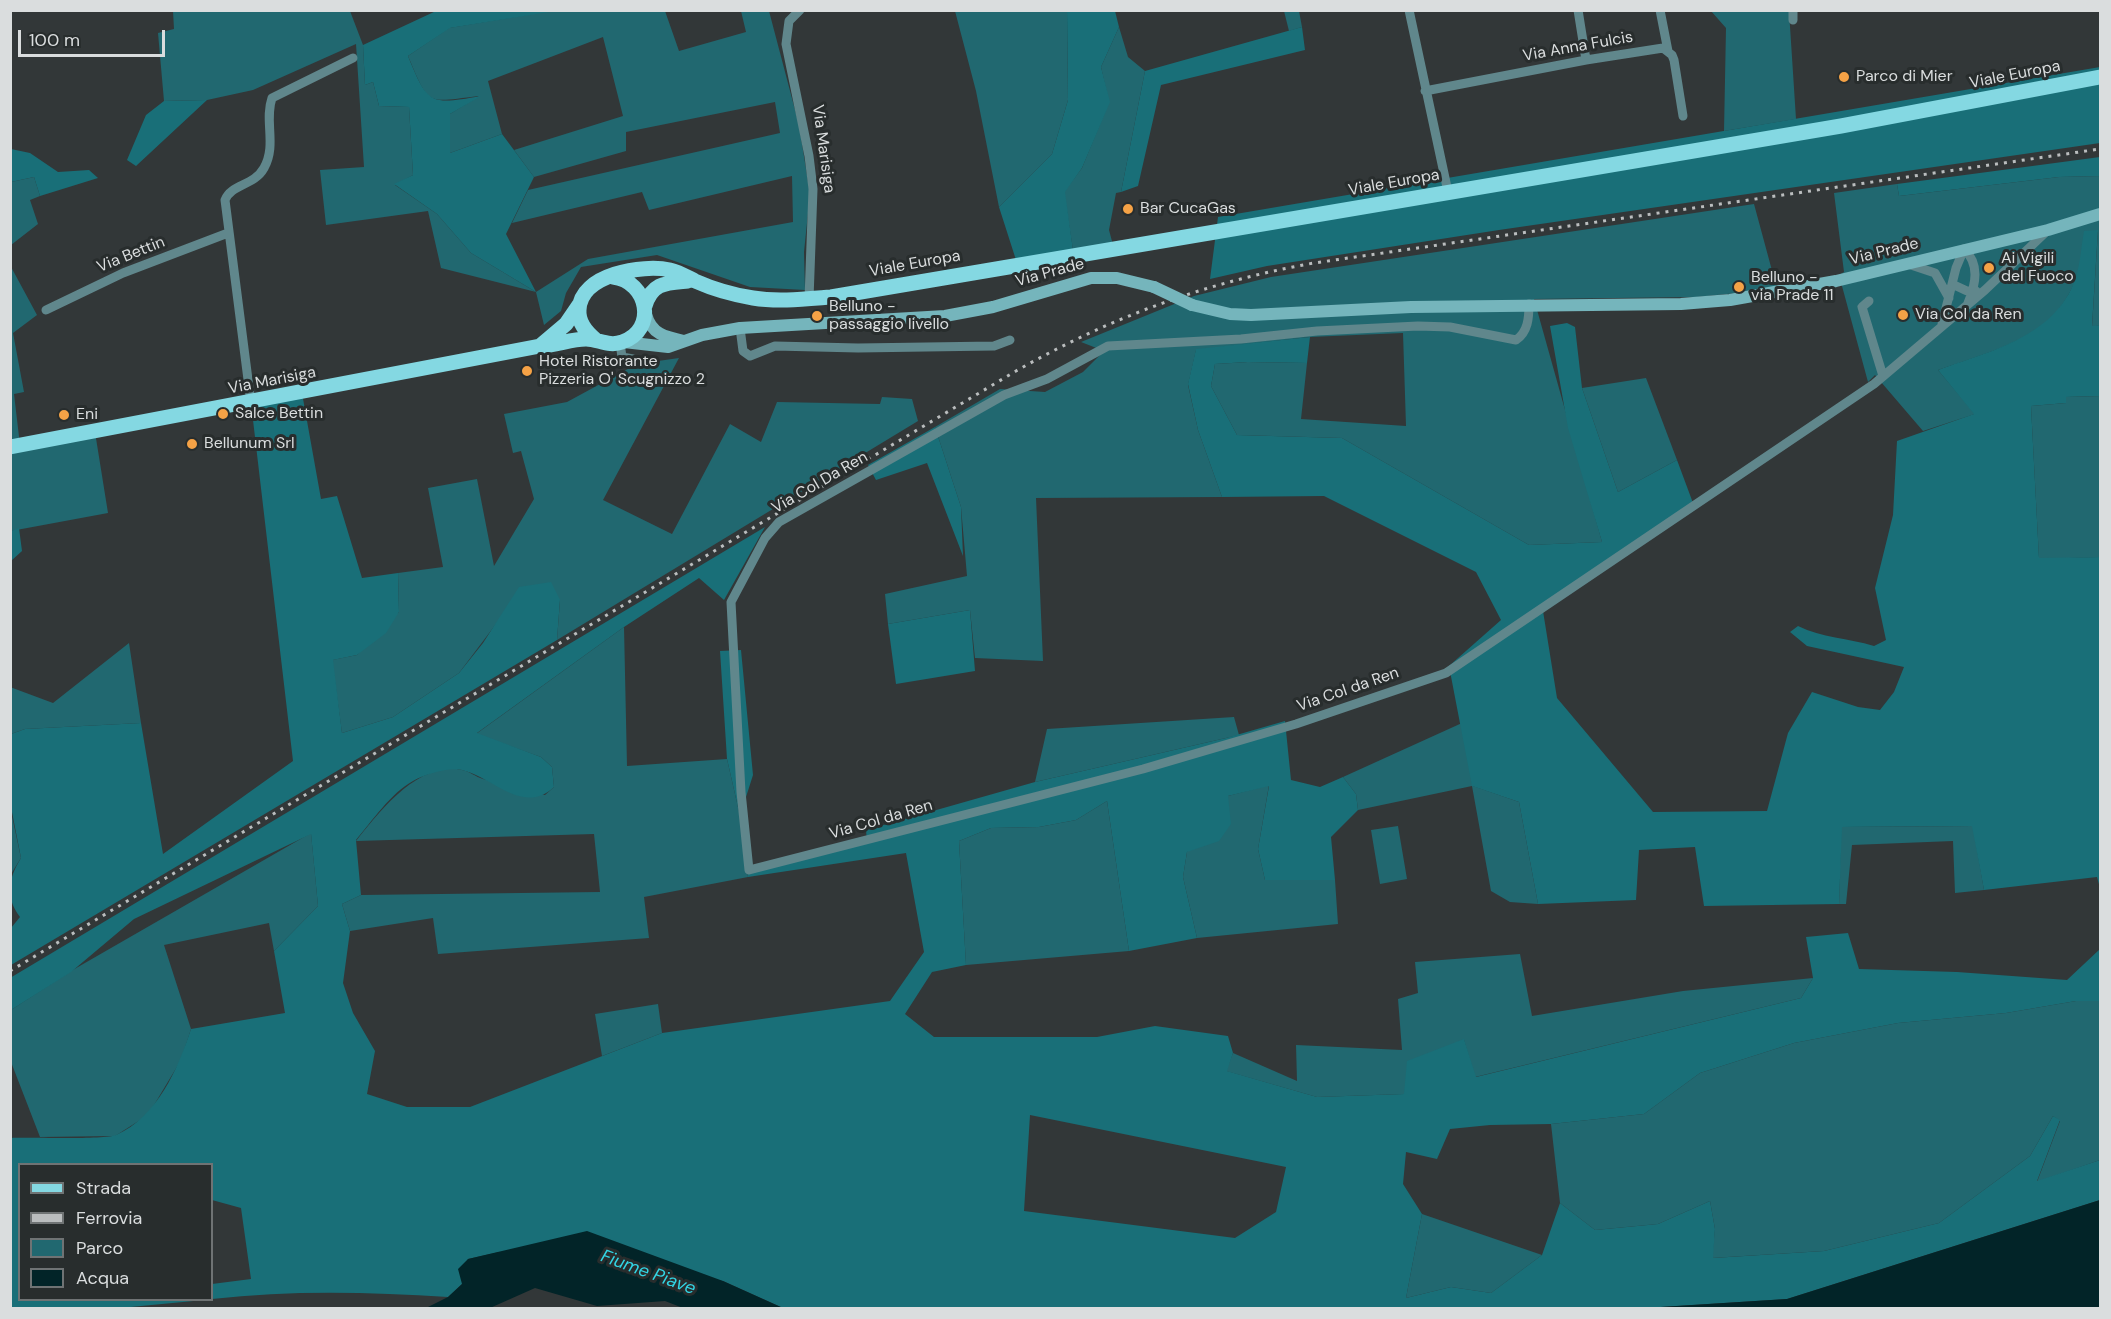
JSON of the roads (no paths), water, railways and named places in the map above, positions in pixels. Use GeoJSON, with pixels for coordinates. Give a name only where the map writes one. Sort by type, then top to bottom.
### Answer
{"type":"FeatureCollection","features":[{"type":"Feature","properties":{"kind":"main road","name":"Viale Europa"},"geometry":{"type":"LineString","coordinates":[[609,277],[651,268],[669,270],[694,281],[753,298],[809,299],[1841,126],[2100,77]]}},
{"type":"Feature","properties":{"kind":"main road","name":"Via Prade"},"geometry":{"type":"LineString","coordinates":[[622,343],[662,347],[740,328],[957,315],[993,307],[1091,278],[1117,278],[1154,287],[1192,305],[1230,314],[1251,315],[1529,304],[1713,302],[1774,294],[2048,230],[2100,214]]}},
{"type":"Feature","properties":{"kind":"main road","name":"Via Marisiga"},"geometry":{"type":"LineString","coordinates":[[540,346],[566,324],[588,286],[609,277]]}},
{"type":"Feature","properties":{"kind":"main road"},"geometry":{"type":"LineString","coordinates":[[609,277],[622,278],[633,284],[641,294],[648,324],[655,331],[668,338],[685,341]]}},
{"type":"Feature","properties":{"kind":"main road","name":"Viale Europa"},"geometry":{"type":"LineString","coordinates":[[645,310],[648,297],[656,286],[667,282],[694,281]]}},
{"type":"Feature","properties":{"kind":"main road"},"geometry":{"type":"LineString","coordinates":[[579,305],[582,326],[596,340]]}},
{"type":"Feature","properties":{"kind":"main road"},"geometry":{"type":"LineString","coordinates":[[622,343],[634,336],[642,326],[645,310]]}},
{"type":"Feature","properties":{"kind":"main road","name":"Via Marisiga"},"geometry":{"type":"LineString","coordinates":[[10,447],[540,346],[553,346],[585,339],[622,343]]}},
{"type":"Feature","properties":{"kind":"street","name":"Via Marisiga"},"geometry":{"type":"LineString","coordinates":[[800,10],[789,21],[786,44],[809,156],[813,189],[809,299]]}},
{"type":"Feature","properties":{"kind":"street"},"geometry":{"type":"LineString","coordinates":[[1409,10],[1448,192]]}},
{"type":"Feature","properties":{"kind":"street"},"geometry":{"type":"LineString","coordinates":[[1578,10],[1586,60]]}},
{"type":"Feature","properties":{"kind":"street"},"geometry":{"type":"LineString","coordinates":[[1660,10],[1668,51],[1674,60],[1683,116]]}},
{"type":"Feature","properties":{"kind":"street","name":"Via Anna Fulcis"},"geometry":{"type":"LineString","coordinates":[[1425,92],[1656,48],[1668,51]]}},
{"type":"Feature","properties":{"kind":"street"},"geometry":{"type":"LineString","coordinates":[[250,403],[228,233],[225,205],[227,195],[256,179],[268,158],[272,143],[270,106],[272,98],[353,58]]}},
{"type":"Feature","properties":{"kind":"street","name":"Via Col da Ren"},"geometry":{"type":"LineString","coordinates":[[749,870],[1143,769],[1296,724],[1446,673],[1883,376],[1985,290],[2048,230]]}},
{"type":"Feature","properties":{"kind":"street","name":"Via Bettin"},"geometry":{"type":"LineString","coordinates":[[46,310],[123,273],[228,233]]}},
{"type":"Feature","properties":{"kind":"street"},"geometry":{"type":"LineString","coordinates":[[1942,324],[1964,249]]}},
{"type":"Feature","properties":{"kind":"street","name":"Via Col da Ren"},"geometry":{"type":"LineString","coordinates":[[1964,249],[1974,262],[1973,291],[1967,305]]}},
{"type":"Feature","properties":{"kind":"street"},"geometry":{"type":"LineString","coordinates":[[1905,264],[1918,265],[1935,273],[1949,298]]}},
{"type":"Feature","properties":{"kind":"street"},"geometry":{"type":"LineString","coordinates":[[1952,284],[1973,291],[1985,290]]}},
{"type":"Feature","properties":{"kind":"street"},"geometry":{"type":"LineString","coordinates":[[1869,301],[1865,302],[1862,307],[1883,376]]}},
{"type":"Feature","properties":{"kind":"street","name":"Via Col Da Ren"},"geometry":{"type":"LineString","coordinates":[[749,870],[735,705],[731,602],[765,538],[779,522],[1004,395],[1069,369],[1108,346],[1241,339],[1317,331],[1450,327],[1516,340],[1524,335],[1527,328],[1529,304]]}},
{"type":"Feature","properties":{"kind":"street"},"geometry":{"type":"LineString","coordinates":[[740,328],[743,351],[750,356],[775,346],[858,348],[994,346],[1010,340]]}},
{"type":"Feature","properties":{"kind":"street"},"geometry":{"type":"LineString","coordinates":[[622,343],[621,357],[633,359]]}},
{"type":"Feature","properties":{"kind":"water"},"geometry":{"type":"Polygon","coordinates":[[[2100,1200],[2100,1308],[1645,1308],[1787,1299],[2100,1200]]]}},
{"type":"Feature","properties":{"kind":"water","name":"Fiume Piave"},"geometry":{"type":"Polygon","coordinates":[[[587,1231],[723,1281],[783,1308],[683,1308],[665,1301],[597,1306],[535,1288],[490,1308],[426,1308],[448,1297],[462,1284],[458,1269],[468,1259],[587,1231]]]}},
{"type":"Feature","properties":{"kind":"railway"},"geometry":{"type":"LineString","coordinates":[[10,971],[1016,371],[1124,318],[1198,291],[1314,263],[2100,149]]}},
{"type":"Feature","properties":{"kind":"place","name":"Parco di Mier"},"geometry":{"type":"Point","coordinates":[1844,77]}},
{"type":"Feature","properties":{"kind":"place","name":"Bar CucaGas"},"geometry":{"type":"Point","coordinates":[1128,209]}},
{"type":"Feature","properties":{"kind":"place","name":"Ai Vigili del Fuoco"},"geometry":{"type":"Point","coordinates":[1989,268]}},
{"type":"Feature","properties":{"kind":"place","name":"Belluno - via Prade 11"},"geometry":{"type":"Point","coordinates":[1739,287]}},
{"type":"Feature","properties":{"kind":"place","name":"Via Col da Ren"},"geometry":{"type":"Point","coordinates":[1903,315]}},
{"type":"Feature","properties":{"kind":"place","name":"Belluno - passaggio livello"},"geometry":{"type":"Point","coordinates":[817,316]}},
{"type":"Feature","properties":{"kind":"place","name":"Hotel Ristorante Pizzeria O' Scugnizzo 2"},"geometry":{"type":"Point","coordinates":[527,371]}},
{"type":"Feature","properties":{"kind":"place","name":"Salce Bettin"},"geometry":{"type":"Point","coordinates":[223,414]}},
{"type":"Feature","properties":{"kind":"place","name":"Eni"},"geometry":{"type":"Point","coordinates":[64,415]}},
{"type":"Feature","properties":{"kind":"place","name":"Bellunum Srl"},"geometry":{"type":"Point","coordinates":[192,444]}}]}
